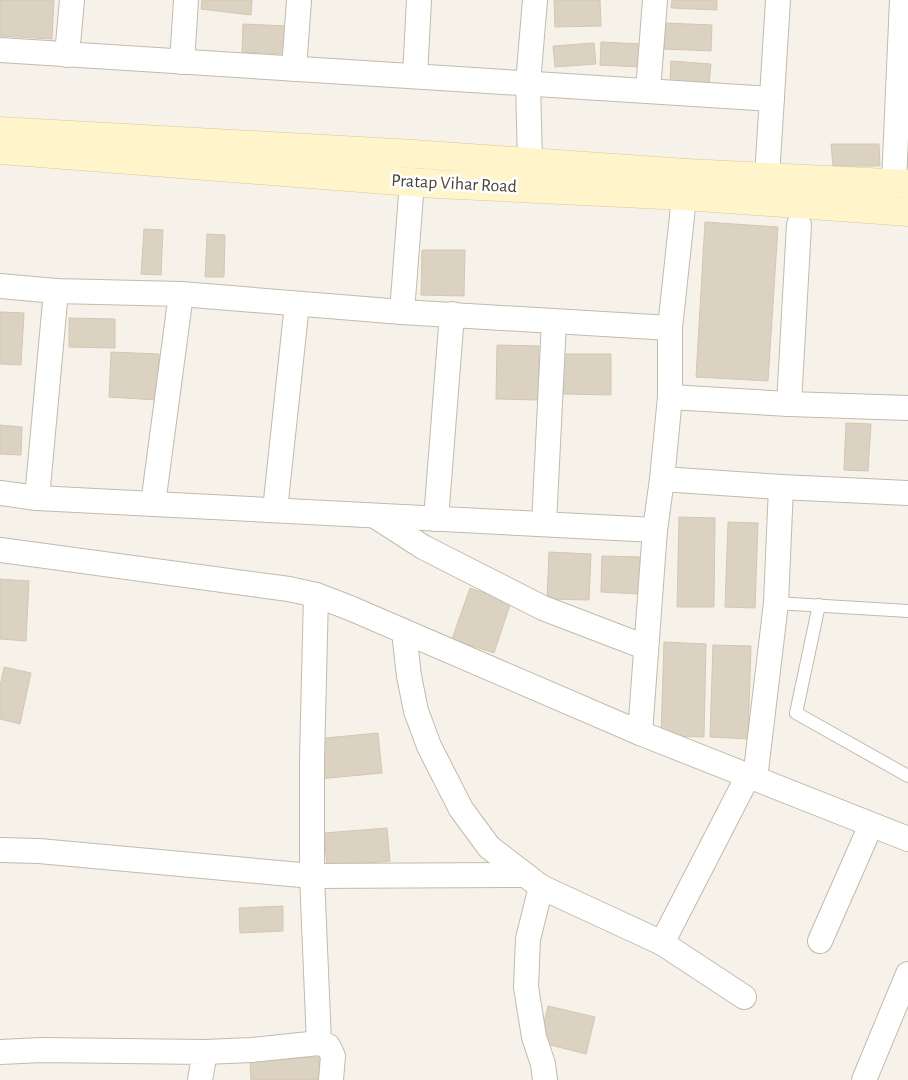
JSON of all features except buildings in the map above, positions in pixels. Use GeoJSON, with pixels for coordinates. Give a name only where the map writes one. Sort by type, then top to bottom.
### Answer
{"type":"FeatureCollection","features":[{"type":"Feature","properties":{"kind":"street"},"geometry":{"type":"LineString","coordinates":[[67,55],[72,0]]}},
{"type":"Feature","properties":{"kind":"street"},"geometry":{"type":"LineString","coordinates":[[182,62],[186,0]]}},
{"type":"Feature","properties":{"kind":"street"},"geometry":{"type":"LineString","coordinates":[[294,69],[299,0]]}},
{"type":"Feature","properties":{"kind":"street"},"geometry":{"type":"LineString","coordinates":[[415,76],[419,0]]}},
{"type":"Feature","properties":{"kind":"street"},"geometry":{"type":"LineString","coordinates":[[530,163],[528,83],[535,0]]}},
{"type":"Feature","properties":{"kind":"street"},"geometry":{"type":"LineString","coordinates":[[648,91],[655,0]]}},
{"type":"Feature","properties":{"kind":"street"},"geometry":{"type":"LineString","coordinates":[[767,177],[778,0]]}},
{"type":"Feature","properties":{"kind":"street"},"geometry":{"type":"LineString","coordinates":[[901,184],[902,0]]}},
{"type":"Feature","properties":{"kind":"street"},"geometry":{"type":"LineString","coordinates":[[0,50],[772,99]]}},
{"type":"Feature","properties":{"kind":"street","name":"Pratap Vihar Road"},"geometry":{"type":"LineString","coordinates":[[0,131],[414,154],[530,163],[686,185],[908,212]]}},
{"type":"Feature","properties":{"kind":"street","name":"Pratap Vihar Road"},"geometry":{"type":"LineString","coordinates":[[0,150],[412,182],[686,185],[767,177],[901,184]]}},
{"type":"Feature","properties":{"kind":"street"},"geometry":{"type":"LineString","coordinates":[[402,312],[412,182]]}},
{"type":"Feature","properties":{"kind":"street"},"geometry":{"type":"LineString","coordinates":[[640,733],[655,530],[670,397],[670,328],[686,185]]}},
{"type":"Feature","properties":{"kind":"street"},"geometry":{"type":"LineString","coordinates":[[789,404],[799,224]]}},
{"type":"Feature","properties":{"kind":"street"},"geometry":{"type":"LineString","coordinates":[[0,286],[56,290],[182,294],[402,312],[670,328]]}},
{"type":"Feature","properties":{"kind":"street"},"geometry":{"type":"LineString","coordinates":[[37,498],[56,290]]}},
{"type":"Feature","properties":{"kind":"street"},"geometry":{"type":"LineString","coordinates":[[152,504],[182,294]]}},
{"type":"Feature","properties":{"kind":"street"},"geometry":{"type":"LineString","coordinates":[[275,510],[297,304]]}},
{"type":"Feature","properties":{"kind":"street"},"geometry":{"type":"LineString","coordinates":[[436,518],[452,314]]}},
{"type":"Feature","properties":{"kind":"street"},"geometry":{"type":"LineString","coordinates":[[544,524],[554,322]]}},
{"type":"Feature","properties":{"kind":"street"},"geometry":{"type":"LineString","coordinates":[[670,397],[908,408]]}},
{"type":"Feature","properties":{"kind":"street"},"geometry":{"type":"LineString","coordinates":[[662,479],[908,493]]}},
{"type":"Feature","properties":{"kind":"street"},"geometry":{"type":"LineString","coordinates":[[662,943],[752,778],[776,603],[781,487]]}},
{"type":"Feature","properties":{"kind":"street"},"geometry":{"type":"LineString","coordinates":[[0,493],[37,498],[655,530]]}},
{"type":"Feature","properties":{"kind":"street"},"geometry":{"type":"LineString","coordinates":[[374,515],[423,547],[543,608],[645,647]]}},
{"type":"Feature","properties":{"kind":"street"},"geometry":{"type":"LineString","coordinates":[[0,550],[280,588],[316,595],[640,733],[908,839]]}},
{"type":"Feature","properties":{"kind":"street"},"geometry":{"type":"LineString","coordinates":[[316,595],[312,759],[312,876],[319,1043]]}},
{"type":"Feature","properties":{"kind":"street"},"geometry":{"type":"LineString","coordinates":[[404,632],[409,676],[416,711],[429,746],[461,809],[489,848],[533,881],[662,943],[744,997]]}},
{"type":"Feature","properties":{"kind":"street"},"geometry":{"type":"LineString","coordinates":[[820,941],[871,825]]}},
{"type":"Feature","properties":{"kind":"street"},"geometry":{"type":"LineString","coordinates":[[0,850],[39,851],[312,876],[533,881]]}},
{"type":"Feature","properties":{"kind":"street"},"geometry":{"type":"LineString","coordinates":[[533,881],[526,986],[534,1037],[543,1064],[545,1080]]}},
{"type":"Feature","properties":{"kind":"street"},"geometry":{"type":"LineString","coordinates":[[864,1080],[903,1002],[908,974]]}},
{"type":"Feature","properties":{"kind":"street"},"geometry":{"type":"LineString","coordinates":[[0,1052],[42,1050],[205,1052],[252,1050],[319,1043],[328,1046],[333,1056],[331,1080]]}},
{"type":"Feature","properties":{"kind":"street"},"geometry":{"type":"LineString","coordinates":[[200,1080],[205,1052]]}},
{"type":"Feature","properties":{"kind":"lane"},"geometry":{"type":"LineString","coordinates":[[776,603],[908,610]]}},
{"type":"Feature","properties":{"kind":"lane"},"geometry":{"type":"LineString","coordinates":[[819,606],[796,713],[908,776]]}}]}
